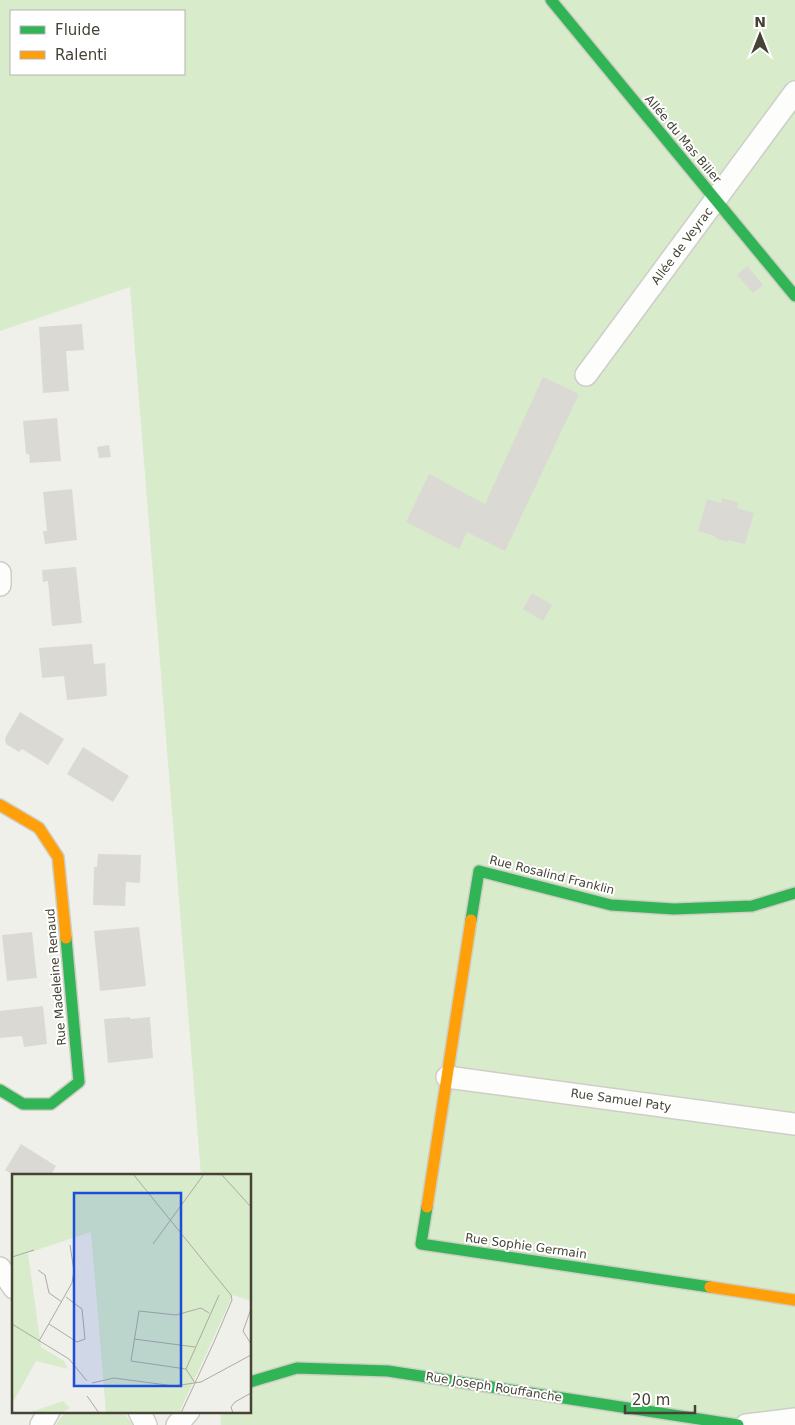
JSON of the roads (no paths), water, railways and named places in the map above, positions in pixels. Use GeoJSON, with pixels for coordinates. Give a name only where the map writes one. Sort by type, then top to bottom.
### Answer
{"type":"FeatureCollection","features":[{"type":"Feature","properties":{"kind":"street","name":"Allée du Mas Bilier"},"geometry":{"type":"LineString","coordinates":[[551,0],[795,296]]}},
{"type":"Feature","properties":{"kind":"street","name":"Allée de Veyrac"},"geometry":{"type":"LineString","coordinates":[[586,375],[795,92]]}},
{"type":"Feature","properties":{"kind":"street"},"geometry":{"type":"LineString","coordinates":[[0,573],[0,585]]}},
{"type":"Feature","properties":{"kind":"street","name":"Rue Madeleine Renaud"},"geometry":{"type":"LineString","coordinates":[[0,805],[39,828],[58,857],[79,1082],[51,1104],[23,1104],[0,1090]]}},
{"type":"Feature","properties":{"kind":"street","name":"Rue Rosalind Franklin"},"geometry":{"type":"LineString","coordinates":[[447,1077],[479,871],[611,905],[674,910],[752,906],[795,893]]}},
{"type":"Feature","properties":{"kind":"street","name":"Rue Samuel Paty"},"geometry":{"type":"LineString","coordinates":[[447,1077],[795,1124]]}},
{"type":"Feature","properties":{"kind":"street","name":"Rue Sophie Germain"},"geometry":{"type":"LineString","coordinates":[[447,1077],[421,1244],[795,1300]]}},
{"type":"Feature","properties":{"kind":"street"},"geometry":{"type":"LineString","coordinates":[[0,1268],[12,1285]]}},
{"type":"Feature","properties":{"kind":"street","name":"Rue Joseph Rouffanche"},"geometry":{"type":"LineString","coordinates":[[251,1382],[297,1368],[388,1371],[738,1425]]}},
{"type":"Feature","properties":{"kind":"street"},"geometry":{"type":"LineString","coordinates":[[140,1412],[146,1425]]}},
{"type":"Feature","properties":{"kind":"street"},"geometry":{"type":"LineString","coordinates":[[177,1425],[188,1412]]}},
{"type":"Feature","properties":{"kind":"street"},"geometry":{"type":"LineString","coordinates":[[746,1425],[795,1419]]}}]}
